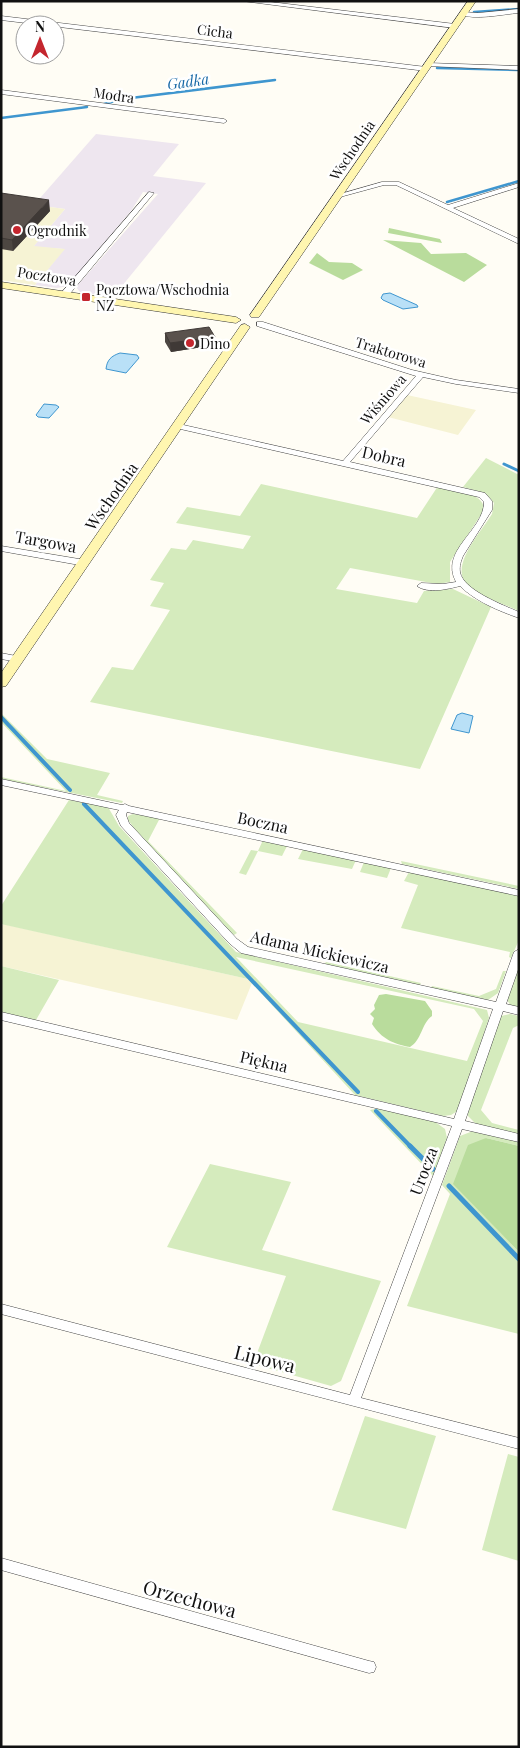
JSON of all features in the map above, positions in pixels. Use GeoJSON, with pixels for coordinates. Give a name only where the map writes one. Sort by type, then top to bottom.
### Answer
{"type":"FeatureCollection","features":[{"type":"Feature","properties":{"kind":"street"},"geometry":{"type":"LineString","coordinates":[[246,1],[455,26]]}},
{"type":"Feature","properties":{"kind":"street","name":"Wschodnia"},"geometry":{"type":"LineString","coordinates":[[257,320],[472,1]]}},
{"type":"Feature","properties":{"kind":"street"},"geometry":{"type":"LineString","coordinates":[[463,14],[478,15],[517,11]]}},
{"type":"Feature","properties":{"kind":"street","name":"Cicha"},"geometry":{"type":"LineString","coordinates":[[1,18],[427,67],[519,68]]}},
{"type":"Feature","properties":{"kind":"street"},"geometry":{"type":"LineString","coordinates":[[1,23],[8,19]]}},
{"type":"Feature","properties":{"kind":"street","name":"Modra"},"geometry":{"type":"LineString","coordinates":[[1,92],[224,121]]}},
{"type":"Feature","properties":{"kind":"street"},"geometry":{"type":"LineString","coordinates":[[340,195],[393,182],[449,207],[519,242]]}},
{"type":"Feature","properties":{"kind":"street"},"geometry":{"type":"LineString","coordinates":[[449,207],[519,186]]}},
{"type":"Feature","properties":{"kind":"street"},"geometry":{"type":"LineString","coordinates":[[65,294],[151,193]]}},
{"type":"Feature","properties":{"kind":"street","name":"Pocztowa"},"geometry":{"type":"LineString","coordinates":[[1,285],[241,323],[257,320]]}},
{"type":"Feature","properties":{"kind":"street","name":"Traktorowa"},"geometry":{"type":"LineString","coordinates":[[257,320],[421,374],[519,391]]}},
{"type":"Feature","properties":{"kind":"street","name":"Wschodnia"},"geometry":{"type":"LineString","coordinates":[[1,683],[179,426],[241,323]]}},
{"type":"Feature","properties":{"kind":"street","name":"Wiśniowa"},"geometry":{"type":"LineString","coordinates":[[345,463],[421,374]]}},
{"type":"Feature","properties":{"kind":"street","name":"Dobra"},"geometry":{"type":"LineString","coordinates":[[179,426],[476,493],[487,498],[489,505],[486,515],[456,563],[456,574],[460,583]]}},
{"type":"Feature","properties":{"kind":"street","name":"Targowa"},"geometry":{"type":"LineString","coordinates":[[1,548],[85,563]]}},
{"type":"Feature","properties":{"kind":"street"},"geometry":{"type":"LineString","coordinates":[[422,586],[443,587],[460,583],[475,594],[519,615]]}},
{"type":"Feature","properties":{"kind":"street"},"geometry":{"type":"LineString","coordinates":[[1,656],[18,659]]}},
{"type":"Feature","properties":{"kind":"street","name":"Boczna"},"geometry":{"type":"LineString","coordinates":[[1,782],[125,807],[519,893]]}},
{"type":"Feature","properties":{"kind":"street","name":"Adama Mickiewicza"},"geometry":{"type":"LineString","coordinates":[[125,807],[121,816],[124,824],[241,948],[250,952],[519,1012]]}},
{"type":"Feature","properties":{"kind":"street","name":"Urocza"},"geometry":{"type":"LineString","coordinates":[[354,1400],[458,1124],[519,952]]}},
{"type":"Feature","properties":{"kind":"street","name":"Piękna"},"geometry":{"type":"LineString","coordinates":[[1,1016],[519,1138]]}},
{"type":"Feature","properties":{"kind":"street","name":"Lipowa"},"geometry":{"type":"LineString","coordinates":[[1,1310],[519,1444]]}},
{"type":"Feature","properties":{"kind":"street","name":"Orzechowa"},"geometry":{"type":"LineString","coordinates":[[1,1564],[369,1667]]}},
{"type":"Feature","properties":{"kind":"shaded area"},"geometry":{"type":"Polygon","coordinates":[[[96,134],[179,144],[153,176],[206,183],[113,297],[80,292],[76,287],[158,194],[143,192],[131,211],[68,286],[57,288],[35,285],[64,249],[33,247],[65,209],[34,205],[96,134]]]}},
{"type":"Feature","properties":{"kind":"shaded area"},"geometry":{"type":"Polygon","coordinates":[[[1,195],[35,205],[65,209],[34,246],[65,249],[35,285],[1,280],[1,195]]]}},
{"type":"Feature","properties":{"kind":"shaded area"},"geometry":{"type":"Polygon","coordinates":[[[407,395],[476,410],[458,435],[388,417],[407,395]]]}},
{"type":"Feature","properties":{"kind":"shaded area"},"geometry":{"type":"Polygon","coordinates":[[[3,924],[248,979],[252,983],[237,1020],[1,966],[1,927],[3,924]]]}},
{"type":"Feature","properties":{"kind":"green space"},"geometry":{"type":"Polygon","coordinates":[[[389,228],[440,239],[442,243],[388,233],[389,228]]]}},
{"type":"Feature","properties":{"kind":"green space"},"geometry":{"type":"Polygon","coordinates":[[[383,240],[421,243],[431,254],[466,253],[487,265],[464,282],[383,240]]]}},
{"type":"Feature","properties":{"kind":"green space"},"geometry":{"type":"Polygon","coordinates":[[[317,253],[329,262],[352,263],[363,270],[343,280],[309,263],[317,253]]]}},
{"type":"Feature","properties":{"kind":"green space"},"geometry":{"type":"Polygon","coordinates":[[[486,458],[519,475],[519,611],[477,593],[467,585],[462,577],[464,559],[492,514],[494,503],[487,495],[463,487],[486,458]]]}},
{"type":"Feature","properties":{"kind":"green space"},"geometry":{"type":"Polygon","coordinates":[[[261,484],[417,518],[438,486],[467,493],[479,499],[483,504],[484,510],[450,562],[450,582],[437,584],[350,568],[336,589],[417,603],[424,591],[453,589],[491,607],[420,769],[90,702],[112,667],[133,670],[170,610],[150,606],[164,583],[150,580],[171,548],[186,550],[193,540],[243,549],[251,536],[176,523],[187,507],[240,516],[261,484]]]}},
{"type":"Feature","properties":{"kind":"green space"},"geometry":{"type":"Polygon","coordinates":[[[1,713],[47,759],[110,773],[97,795],[123,801],[122,803],[1,779],[1,777],[66,791],[1,722],[1,713]]]}},
{"type":"Feature","properties":{"kind":"green space"},"geometry":{"type":"Polygon","coordinates":[[[69,800],[108,807],[119,826],[236,952],[487,1010],[489,1018],[459,1110],[451,1115],[443,1116],[355,1095],[248,979],[1,924],[1,906],[69,800]],[[236,957],[298,1022],[467,1061],[483,1021],[474,1009],[236,957]]]}},
{"type":"Feature","properties":{"kind":"green space"},"geometry":{"type":"Polygon","coordinates":[[[133,814],[160,818],[148,841],[237,933],[234,935],[222,924],[146,844],[128,820],[128,816],[133,814]]]}},
{"type":"Feature","properties":{"kind":"green space"},"geometry":{"type":"Polygon","coordinates":[[[263,840],[287,846],[282,856],[258,851],[263,840]]]}},
{"type":"Feature","properties":{"kind":"green space"},"geometry":{"type":"Polygon","coordinates":[[[303,849],[356,860],[352,869],[298,859],[303,849]]]}},
{"type":"Feature","properties":{"kind":"green space"},"geometry":{"type":"Polygon","coordinates":[[[251,850],[258,851],[246,875],[239,873],[251,850]]]}},
{"type":"Feature","properties":{"kind":"green space"},"geometry":{"type":"Polygon","coordinates":[[[401,861],[519,886],[519,889],[402,864],[401,861]]]}},
{"type":"Feature","properties":{"kind":"green space"},"geometry":{"type":"Polygon","coordinates":[[[364,862],[391,868],[387,878],[360,872],[364,862]]]}},
{"type":"Feature","properties":{"kind":"green space"},"geometry":{"type":"Polygon","coordinates":[[[409,872],[519,896],[519,940],[511,958],[509,957],[510,952],[401,928],[418,885],[404,881],[409,872]]]}},
{"type":"Feature","properties":{"kind":"green space"},"geometry":{"type":"Polygon","coordinates":[[[326,962],[421,983],[419,986],[324,965],[326,962]]]}},
{"type":"Feature","properties":{"kind":"green space"},"geometry":{"type":"Polygon","coordinates":[[[519,964],[519,1009],[511,1006],[507,1000],[519,964]]]}},
{"type":"Feature","properties":{"kind":"green space"},"geometry":{"type":"Polygon","coordinates":[[[1,966],[59,980],[36,1020],[1,1012],[1,966]]]}},
{"type":"Feature","properties":{"kind":"green space"},"geometry":{"type":"Polygon","coordinates":[[[503,971],[506,971],[498,993],[488,1000],[431,988],[432,986],[479,996],[496,989],[503,971]]]}},
{"type":"Feature","properties":{"kind":"green space"},"geometry":{"type":"Polygon","coordinates":[[[386,994],[425,1001],[432,1011],[432,1016],[428,1019],[417,1040],[410,1047],[388,1040],[372,1024],[374,1018],[370,1014],[375,1009],[374,1005],[379,995],[386,994]]]}},
{"type":"Feature","properties":{"kind":"green space"},"geometry":{"type":"Polygon","coordinates":[[[510,1014],[519,1016],[519,1025],[513,1028],[481,1110],[492,1123],[519,1130],[519,1134],[476,1124],[468,1116],[501,1016],[510,1014]]]}},
{"type":"Feature","properties":{"kind":"green space"},"geometry":{"type":"Polygon","coordinates":[[[379,1108],[434,1121],[445,1129],[447,1138],[433,1176],[370,1110],[379,1108]]]}},
{"type":"Feature","properties":{"kind":"green space"},"geometry":{"type":"Polygon","coordinates":[[[473,1131],[519,1142],[519,1146],[486,1138],[454,1184],[519,1252],[519,1334],[407,1306],[450,1194],[442,1185],[460,1136],[473,1131]]]}},
{"type":"Feature","properties":{"kind":"green space"},"geometry":{"type":"Polygon","coordinates":[[[486,1138],[519,1146],[519,1252],[453,1184],[468,1145],[486,1138]]]}},
{"type":"Feature","properties":{"kind":"green space"},"geometry":{"type":"Polygon","coordinates":[[[210,1164],[291,1182],[262,1250],[381,1281],[341,1381],[331,1386],[253,1364],[286,1276],[167,1247],[210,1164]]]}},
{"type":"Feature","properties":{"kind":"green space"},"geometry":{"type":"Polygon","coordinates":[[[365,1416],[436,1436],[406,1529],[332,1510],[365,1416]]]}},
{"type":"Feature","properties":{"kind":"green space"},"geometry":{"type":"Polygon","coordinates":[[[508,1454],[519,1457],[519,1561],[482,1550],[508,1454]]]}},
{"type":"Feature","properties":{"kind":"water"},"geometry":{"type":"Polygon","coordinates":[[[390,293],[418,307],[403,309],[381,298],[383,294],[390,293]]]}},
{"type":"Feature","properties":{"kind":"water"},"geometry":{"type":"Polygon","coordinates":[[[120,353],[137,355],[139,358],[126,373],[106,369],[110,359],[120,353]]]}},
{"type":"Feature","properties":{"kind":"water"},"geometry":{"type":"Polygon","coordinates":[[[44,404],[59,407],[49,418],[38,417],[36,415],[44,404]]]}},
{"type":"Feature","properties":{"kind":"water"},"geometry":{"type":"Polygon","coordinates":[[[462,713],[473,716],[469,733],[451,729],[457,715],[462,713]]]}},
{"type":"Feature","properties":{"kind":"building","name":"Ogrodnik"},"geometry":{"type":"Polygon","coordinates":[[[1,193],[49,200],[12,240],[1,238],[1,193]]]}},
{"type":"Feature","properties":{"kind":"building"},"geometry":{"type":"Polygon","coordinates":[[[209,327],[215,337],[170,343],[165,333],[209,327]]]}},
{"type":"Feature","properties":{"kind":"waterway"},"geometry":{"type":"LineString","coordinates":[[474,12],[519,9]]}},
{"type":"Feature","properties":{"kind":"waterway","name":"Gadka"},"geometry":{"type":"LineString","coordinates":[[437,68],[519,70]]}},
{"type":"Feature","properties":{"kind":"waterway","name":"Gadka"},"geometry":{"type":"LineString","coordinates":[[104,104],[123,99],[275,80]]}},
{"type":"Feature","properties":{"kind":"waterway","name":"Gadka"},"geometry":{"type":"LineString","coordinates":[[1,118],[87,107]]}},
{"type":"Feature","properties":{"kind":"waterway"},"geometry":{"type":"LineString","coordinates":[[447,202],[519,181]]}},
{"type":"Feature","properties":{"kind":"waterway"},"geometry":{"type":"LineString","coordinates":[[504,464],[519,471]]}},
{"type":"Feature","properties":{"kind":"waterway"},"geometry":{"type":"LineString","coordinates":[[1,717],[70,790]]}},
{"type":"Feature","properties":{"kind":"waterway"},"geometry":{"type":"LineString","coordinates":[[84,804],[358,1092]]}},
{"type":"Feature","properties":{"kind":"waterway"},"geometry":{"type":"LineString","coordinates":[[376,1111],[411,1147]]}},
{"type":"Feature","properties":{"kind":"waterway"},"geometry":{"type":"LineString","coordinates":[[411,1147],[433,1169]]}},
{"type":"Feature","properties":{"kind":"waterway"},"geometry":{"type":"LineString","coordinates":[[449,1186],[519,1259]]}},
{"type":"Feature","properties":{"kind":"place","name":"Ogrodnik"},"geometry":{"type":"Point","coordinates":[17,230]}},
{"type":"Feature","properties":{"kind":"place","name":"Pocztowa/Wschodnia NŻ"},"geometry":{"type":"Point","coordinates":[86,297]}},
{"type":"Feature","properties":{"kind":"place","name":"Dino"},"geometry":{"type":"Point","coordinates":[190,343]}}]}
